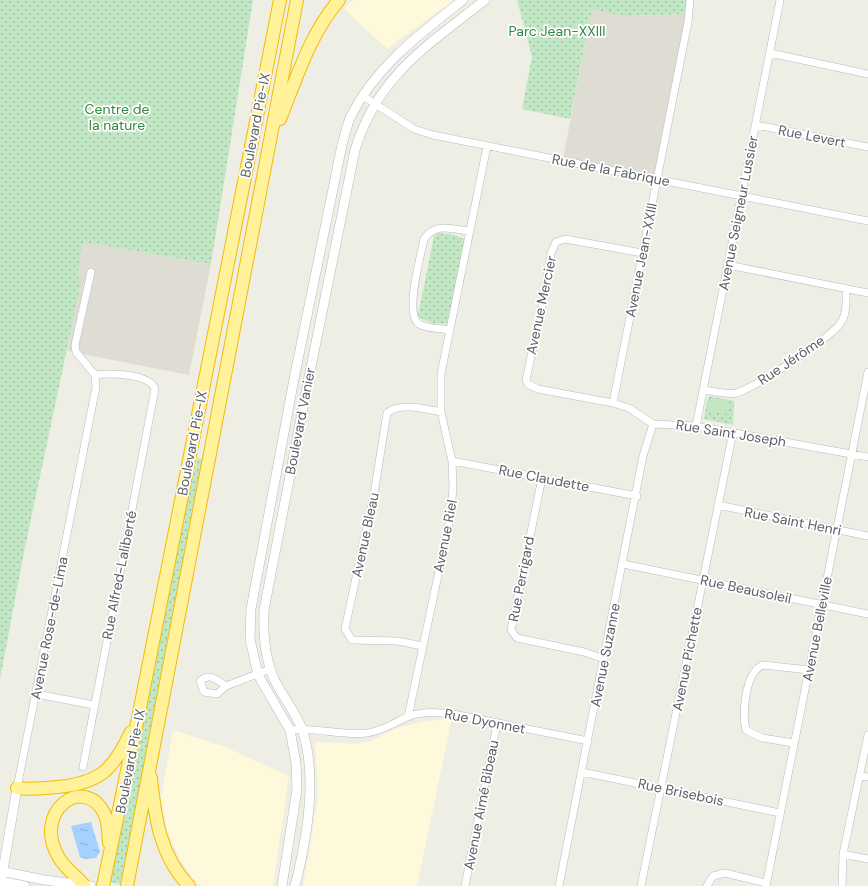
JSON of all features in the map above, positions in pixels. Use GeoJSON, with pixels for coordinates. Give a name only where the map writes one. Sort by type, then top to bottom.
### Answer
{"type":"FeatureCollection","features":[{"type":"Feature","properties":{"kind":"highway","name":"Boulevard Pie-IX"},"geometry":{"type":"LineString","coordinates":[[127,885],[297,0]]}},
{"type":"Feature","properties":{"kind":"highway"},"geometry":{"type":"LineString","coordinates":[[270,144],[310,43],[320,26],[339,0]]}},
{"type":"Feature","properties":{"kind":"highway","name":"Boulevard Pie-IX"},"geometry":{"type":"LineString","coordinates":[[103,883],[118,819],[279,2]]}},
{"type":"Feature","properties":{"kind":"highway"},"geometry":{"type":"LineString","coordinates":[[17,788],[70,786],[90,781],[98,777],[110,768],[120,755],[139,713]]}},
{"type":"Feature","properties":{"kind":"highway"},"geometry":{"type":"LineString","coordinates":[[150,765],[155,816],[159,836],[172,863],[190,886]]}},
{"type":"Feature","properties":{"kind":"highway"},"geometry":{"type":"LineString","coordinates":[[88,886],[62,862],[53,845],[51,826],[53,816],[58,807],[68,800],[79,797],[98,804],[106,816],[110,850]]}},
{"type":"Feature","properties":{"kind":"street","name":"Boulevard Vanier"},"geometry":{"type":"LineString","coordinates":[[282,886],[297,789],[296,763],[290,730],[258,675],[250,639],[251,609],[294,379],[342,145],[351,116],[363,96],[383,70],[403,48],[463,0]]}},
{"type":"Feature","properties":{"kind":"street","name":"Boulevard Vanier"},"geometry":{"type":"LineString","coordinates":[[295,886],[304,839],[309,791],[309,760],[301,729],[270,670],[263,630],[264,610],[355,150],[363,126],[375,104],[392,80],[411,59],[485,0]]}},
{"type":"Feature","properties":{"kind":"street","name":"Avenue Jean-XXIII"},"geometry":{"type":"LineString","coordinates":[[613,403],[688,22],[690,0]]}},
{"type":"Feature","properties":{"kind":"street","name":"Avenue Seigneur Lussier"},"geometry":{"type":"LineString","coordinates":[[696,426],[780,0]]}},
{"type":"Feature","properties":{"kind":"street"},"geometry":{"type":"LineString","coordinates":[[770,53],[868,74]]}},
{"type":"Feature","properties":{"kind":"street","name":"Rue de la Fabrique"},"geometry":{"type":"LineString","coordinates":[[363,96],[414,129],[432,135],[868,221]]}},
{"type":"Feature","properties":{"kind":"street","name":"Rue Levert"},"geometry":{"type":"LineString","coordinates":[[756,125],[868,147]]}},
{"type":"Feature","properties":{"kind":"street","name":"Avenue Riel"},"geometry":{"type":"LineString","coordinates":[[408,717],[451,514],[453,486],[452,461],[440,412],[441,374],[487,146]]}},
{"type":"Feature","properties":{"kind":"street"},"geometry":{"type":"LineString","coordinates":[[450,330],[426,326],[418,323],[414,318],[412,306],[424,239],[428,233],[436,228],[469,231]]}},
{"type":"Feature","properties":{"kind":"street","name":"Avenue Mercier"},"geometry":{"type":"LineString","coordinates":[[613,403],[538,389],[528,384],[526,380],[544,296],[551,253],[556,242],[565,239],[642,253]]}},
{"type":"Feature","properties":{"kind":"street"},"geometry":{"type":"LineString","coordinates":[[728,265],[868,293]]}},
{"type":"Feature","properties":{"kind":"street"},"geometry":{"type":"LineString","coordinates":[[91,272],[75,345],[76,352],[95,375]]}},
{"type":"Feature","properties":{"kind":"street","name":"Rue Jérôme"},"geometry":{"type":"LineString","coordinates":[[703,390],[734,393],[743,390],[766,378],[824,338],[841,323],[847,310],[846,289]]}},
{"type":"Feature","properties":{"kind":"street","name":"Avenue Belleville"},"geometry":{"type":"LineString","coordinates":[[766,884],[868,372]]}},
{"type":"Feature","properties":{"kind":"street","name":"Rue Alfred-Laliberté"},"geometry":{"type":"LineString","coordinates":[[82,767],[154,393],[153,384],[144,379],[109,373],[95,375]]}},
{"type":"Feature","properties":{"kind":"street","name":"Avenue Rose-de-Lima"},"geometry":{"type":"LineString","coordinates":[[0,883],[17,788],[96,387],[95,375]]}},
{"type":"Feature","properties":{"kind":"street"},"geometry":{"type":"LineString","coordinates":[[613,403],[629,408],[653,424]]}},
{"type":"Feature","properties":{"kind":"street","name":"Avenue Bleau"},"geometry":{"type":"LineString","coordinates":[[422,646],[398,641],[352,640],[345,629],[374,494],[387,413],[392,408],[411,408],[440,412]]}},
{"type":"Feature","properties":{"kind":"street","name":"Rue Saint Joseph"},"geometry":{"type":"LineString","coordinates":[[653,424],[696,426],[868,457]]}},
{"type":"Feature","properties":{"kind":"street","name":"Avenue Suzanne"},"geometry":{"type":"LineString","coordinates":[[559,886],[637,496],[643,456],[653,424]]}},
{"type":"Feature","properties":{"kind":"street","name":"Avenue Pichette"},"geometry":{"type":"LineString","coordinates":[[640,886],[732,432]]}},
{"type":"Feature","properties":{"kind":"street","name":"Rue Claudette"},"geometry":{"type":"LineString","coordinates":[[452,461],[637,496]]}},
{"type":"Feature","properties":{"kind":"street","name":"Rue Perrigard"},"geometry":{"type":"LineString","coordinates":[[542,478],[511,630],[518,638],[584,652],[604,659]]}},
{"type":"Feature","properties":{"kind":"street","name":"Rue Saint Henri"},"geometry":{"type":"LineString","coordinates":[[718,506],[868,536]]}},
{"type":"Feature","properties":{"kind":"street","name":"Rue Beausoleil"},"geometry":{"type":"LineString","coordinates":[[623,564],[868,614]]}},
{"type":"Feature","properties":{"kind":"street"},"geometry":{"type":"LineString","coordinates":[[794,743],[762,738],[746,730],[743,718],[750,677],[757,667],[763,665],[809,670]]}},
{"type":"Feature","properties":{"kind":"street"},"geometry":{"type":"LineString","coordinates":[[226,686],[270,670]]}},
{"type":"Feature","properties":{"kind":"street"},"geometry":{"type":"LineString","coordinates":[[36,694],[94,705]]}},
{"type":"Feature","properties":{"kind":"street","name":"Rue Dyonnet"},"geometry":{"type":"LineString","coordinates":[[290,730],[316,729],[344,734],[369,732],[378,730],[408,717],[434,712],[453,714],[588,741]]}},
{"type":"Feature","properties":{"kind":"street","name":"Avenue Aimé Bibeau"},"geometry":{"type":"LineString","coordinates":[[465,886],[497,724]]}},
{"type":"Feature","properties":{"kind":"street"},"geometry":{"type":"LineString","coordinates":[[842,886],[843,854],[868,735]]}},
{"type":"Feature","properties":{"kind":"street","name":"Rue Brisebois"},"geometry":{"type":"LineString","coordinates":[[582,772],[780,813]]}},
{"type":"Feature","properties":{"kind":"street"},"geometry":{"type":"LineString","coordinates":[[860,776],[868,777]]}},
{"type":"Feature","properties":{"kind":"street"},"geometry":{"type":"LineString","coordinates":[[843,854],[868,859]]}},
{"type":"Feature","properties":{"kind":"street"},"geometry":{"type":"LineString","coordinates":[[1,871],[44,880],[88,886]]}},
{"type":"Feature","properties":{"kind":"street"},"geometry":{"type":"LineString","coordinates":[[708,886],[713,876],[725,873],[766,884]]}},
{"type":"Feature","properties":{"kind":"street"},"geometry":{"type":"LineString","coordinates":[[0,883],[25,886]]}},
{"type":"Feature","properties":{"kind":"shaded area"},"geometry":{"type":"Polygon","coordinates":[[[353,0],[454,0],[387,49],[344,9],[353,0]]]}},
{"type":"Feature","properties":{"kind":"shaded area"},"geometry":{"type":"Polygon","coordinates":[[[592,8],[624,16],[687,14],[657,179],[563,159],[592,8]]]}},
{"type":"Feature","properties":{"kind":"shaded area"},"geometry":{"type":"Polygon","coordinates":[[[83,242],[211,264],[189,375],[67,351],[81,278],[76,277],[83,242]]]}},
{"type":"Feature","properties":{"kind":"shaded area"},"geometry":{"type":"Polygon","coordinates":[[[452,718],[417,886],[303,886],[318,799],[315,742],[356,744],[371,741],[400,727],[426,721],[452,718]]]}},
{"type":"Feature","properties":{"kind":"shaded area"},"geometry":{"type":"Polygon","coordinates":[[[173,730],[225,747],[289,776],[273,886],[201,886],[193,879],[180,859],[167,831],[161,798],[173,730]]]}},
{"type":"Feature","properties":{"kind":"green space","name":"Centre de la nature"},"geometry":{"type":"Polygon","coordinates":[[[0,0],[253,0],[211,264],[83,242],[77,277],[82,278],[24,552],[0,679],[0,0]]]}},
{"type":"Feature","properties":{"kind":"green space","name":"Parc Jean-XXIII"},"geometry":{"type":"Polygon","coordinates":[[[517,0],[689,0],[687,14],[624,16],[592,9],[570,119],[522,109],[532,57],[517,0]]]}},
{"type":"Feature","properties":{"kind":"green space"},"geometry":{"type":"Polygon","coordinates":[[[438,233],[455,235],[464,239],[465,244],[449,323],[446,324],[428,322],[418,316],[434,236],[438,233]]]}},
{"type":"Feature","properties":{"kind":"green space"},"geometry":{"type":"Polygon","coordinates":[[[710,396],[734,401],[733,425],[704,419],[707,400],[710,396]]]}},
{"type":"Feature","properties":{"kind":"green space"},"geometry":{"type":"Polygon","coordinates":[[[710,399],[730,403],[728,414],[708,410],[710,399]]]}},
{"type":"Feature","properties":{"kind":"green space"},"geometry":{"type":"Polygon","coordinates":[[[198,458],[203,460],[122,884],[110,882],[186,501],[198,458]]]}},
{"type":"Feature","properties":{"kind":"water"},"geometry":{"type":"Polygon","coordinates":[[[91,822],[100,852],[96,858],[86,859],[80,857],[71,826],[91,822]]]}}]}
